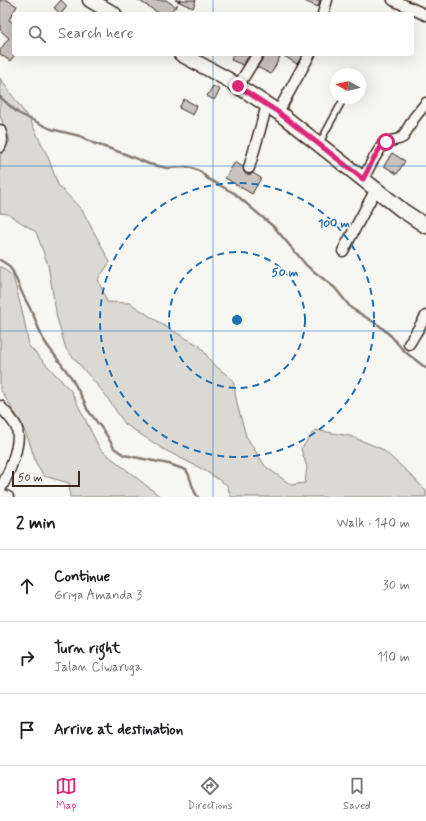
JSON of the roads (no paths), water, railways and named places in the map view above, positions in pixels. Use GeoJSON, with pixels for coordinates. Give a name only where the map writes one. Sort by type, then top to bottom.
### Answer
{"type":"FeatureCollection","features":[{"type":"Feature","properties":{"kind":"street"},"geometry":{"type":"LineString","coordinates":[[90,0],[111,12]]}},
{"type":"Feature","properties":{"kind":"street"},"geometry":{"type":"LineString","coordinates":[[324,12],[327,0]]}},
{"type":"Feature","properties":{"kind":"street"},"geometry":{"type":"LineString","coordinates":[[393,0],[426,15]]}},
{"type":"Feature","properties":{"kind":"street"},"geometry":{"type":"LineString","coordinates":[[185,56],[227,79],[273,109],[402,210],[426,226]]}},
{"type":"Feature","properties":{"kind":"street"},"geometry":{"type":"LineString","coordinates":[[238,86],[257,56]]}},
{"type":"Feature","properties":{"kind":"street"},"geometry":{"type":"LineString","coordinates":[[249,168],[273,109],[309,56]]}},
{"type":"Feature","properties":{"kind":"street"},"geometry":{"type":"LineString","coordinates":[[363,179],[383,144],[403,137],[414,118],[426,103]]}},
{"type":"Feature","properties":{"kind":"street"},"geometry":{"type":"LineString","coordinates":[[0,130],[2,139],[0,147]]}},
{"type":"Feature","properties":{"kind":"street"},"geometry":{"type":"LineString","coordinates":[[343,251],[376,189]]}},
{"type":"Feature","properties":{"kind":"street"},"geometry":{"type":"LineString","coordinates":[[409,344],[426,316]]}},
{"type":"Feature","properties":{"kind":"street"},"geometry":{"type":"LineString","coordinates":[[0,406],[15,426],[18,433],[18,440],[7,476],[0,490]]}},
{"type":"Feature","properties":{"kind":"street"},"geometry":{"type":"LineString","coordinates":[[0,494],[8,497]]}},
{"type":"Feature","properties":{"kind":"lane"},"geometry":{"type":"LineString","coordinates":[[319,144],[341,104]]}},
{"type":"Feature","properties":{"kind":"waterway"},"geometry":{"type":"LineString","coordinates":[[0,97],[18,113],[51,129],[80,136],[93,143],[149,164],[167,168],[187,167],[201,172],[208,179],[234,193],[275,228],[307,266],[335,288],[351,308],[380,326],[404,351],[426,368]]}},
{"type":"Feature","properties":{"kind":"waterway"},"geometry":{"type":"LineString","coordinates":[[0,260],[8,265],[13,272],[42,337],[71,377],[87,409],[106,434],[114,448],[124,455],[169,464],[186,470],[194,491],[198,497]]}}]}
